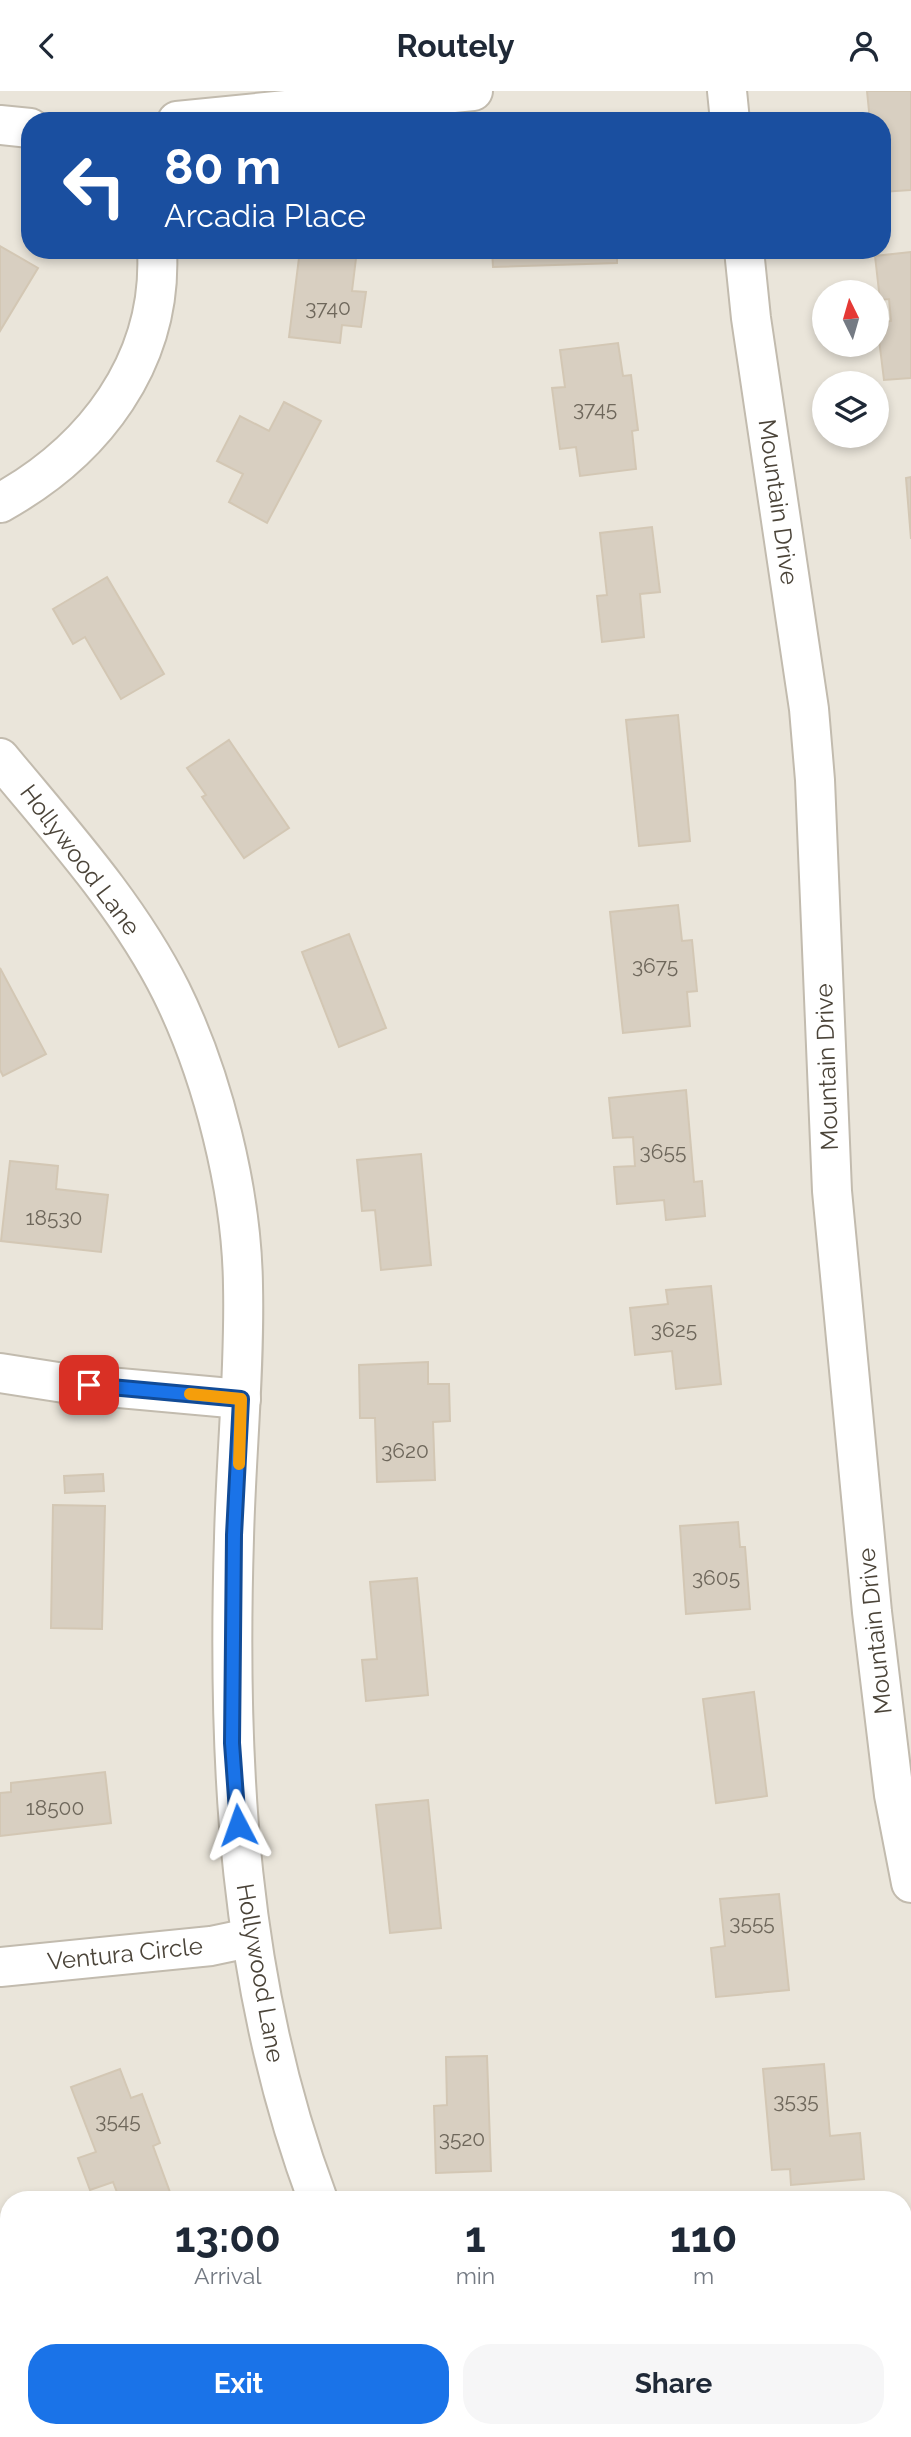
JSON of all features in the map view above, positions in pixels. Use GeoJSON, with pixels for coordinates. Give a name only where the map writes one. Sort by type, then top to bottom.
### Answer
{"type":"FeatureCollection","features":[{"type":"Feature","properties":{"kind":"street"},"geometry":{"type":"LineString","coordinates":[[266,112],[473,91]]}},
{"type":"Feature","properties":{"kind":"street"},"geometry":{"type":"LineString","coordinates":[[727,91],[729,112]]}},
{"type":"Feature","properties":{"kind":"street"},"geometry":{"type":"LineString","coordinates":[[0,125],[21,127]]}},
{"type":"Feature","properties":{"kind":"street"},"geometry":{"type":"LineString","coordinates":[[0,503],[56,468],[90,434],[119,392],[144,351],[153,313],[156,259]]}},
{"type":"Feature","properties":{"kind":"street","name":"Mountain Drive"},"geometry":{"type":"LineString","coordinates":[[745,259],[751,318],[809,709],[815,780],[832,1191],[872,1612],[903,1794],[911,1883]]}},
{"type":"Feature","properties":{"kind":"street","name":"Hollywood Lane"},"geometry":{"type":"LineString","coordinates":[[0,758],[107,888],[147,948],[172,993],[205,1078],[229,1168],[244,1283],[234,1535],[232,1743],[249,1938],[271,2054],[315,2191]]}},
{"type":"Feature","properties":{"kind":"street"},"geometry":{"type":"LineString","coordinates":[[0,1373],[64,1383],[241,1399]]}},
{"type":"Feature","properties":{"kind":"street","name":"Ventura Circle"},"geometry":{"type":"LineString","coordinates":[[0,1967],[211,1946],[249,1938]]}},
{"type":"Feature","properties":{"kind":"shaded area"},"geometry":{"type":"Polygon","coordinates":[[[0,91],[911,91],[911,2191],[0,2191],[0,91]]]}},
{"type":"Feature","properties":{"kind":"building"},"geometry":{"type":"Polygon","coordinates":[[[867,91],[911,91],[911,190],[891,191],[891,112],[869,112],[867,91]]]}},
{"type":"Feature","properties":{"kind":"building"},"geometry":{"type":"Polygon","coordinates":[[[0,246],[38,268],[0,331],[0,246]]]}},
{"type":"Feature","properties":{"kind":"building"},"geometry":{"type":"Polygon","coordinates":[[[911,252],[911,378],[889,380],[889,371],[883,371],[881,357],[889,357],[889,280],[878,280],[875,259],[891,259],[891,254],[911,252]]]}},
{"type":"Feature","properties":{"kind":"building"},"geometry":{"type":"Polygon","coordinates":[[[299,259],[356,259],[352,291],[366,292],[361,327],[342,325],[340,343],[289,337],[299,259]]]}},
{"type":"Feature","properties":{"kind":"building"},"geometry":{"type":"Polygon","coordinates":[[[493,259],[617,259],[617,263],[493,267],[493,259]]]}},
{"type":"Feature","properties":{"kind":"building"},"geometry":{"type":"Polygon","coordinates":[[[618,343],[623,376],[631,375],[638,430],[632,431],[636,469],[580,476],[576,447],[560,449],[552,388],[565,387],[560,350],[618,343]]]}},
{"type":"Feature","properties":{"kind":"building"},"geometry":{"type":"Polygon","coordinates":[[[284,402],[321,421],[267,523],[229,502],[243,474],[217,461],[240,416],[269,431],[284,402]]]}},
{"type":"Feature","properties":{"kind":"building"},"geometry":{"type":"Polygon","coordinates":[[[911,477],[911,539],[906,478],[911,477]]]}},
{"type":"Feature","properties":{"kind":"building"},"geometry":{"type":"Polygon","coordinates":[[[652,527],[660,592],[640,594],[644,637],[602,642],[597,596],[607,595],[600,533],[652,527]]]}},
{"type":"Feature","properties":{"kind":"building"},"geometry":{"type":"Polygon","coordinates":[[[107,577],[164,674],[121,699],[85,637],[73,644],[53,609],[107,577]]]}},
{"type":"Feature","properties":{"kind":"building"},"geometry":{"type":"Polygon","coordinates":[[[678,715],[690,841],[639,846],[626,720],[678,715]]]}},
{"type":"Feature","properties":{"kind":"building"},"geometry":{"type":"Polygon","coordinates":[[[229,740],[289,828],[244,858],[202,797],[206,795],[187,768],[229,740]]]}},
{"type":"Feature","properties":{"kind":"building"},"geometry":{"type":"Polygon","coordinates":[[[678,905],[682,941],[692,940],[697,991],[687,992],[690,1026],[623,1033],[610,912],[678,905]]]}},
{"type":"Feature","properties":{"kind":"building"},"geometry":{"type":"Polygon","coordinates":[[[349,934],[386,1028],[339,1047],[302,952],[349,934]]]}},
{"type":"Feature","properties":{"kind":"building"},"geometry":{"type":"Polygon","coordinates":[[[0,968],[46,1054],[3,1076],[0,1070],[0,968]]]}},
{"type":"Feature","properties":{"kind":"building"},"geometry":{"type":"Polygon","coordinates":[[[686,1090],[694,1182],[702,1181],[705,1216],[666,1220],[664,1200],[617,1204],[614,1167],[635,1166],[633,1137],[613,1138],[609,1098],[686,1090]]]}},
{"type":"Feature","properties":{"kind":"building"},"geometry":{"type":"Polygon","coordinates":[[[421,1154],[431,1265],[381,1270],[375,1210],[362,1211],[357,1160],[421,1154]]]}},
{"type":"Feature","properties":{"kind":"building"},"geometry":{"type":"Polygon","coordinates":[[[10,1161],[58,1166],[56,1189],[108,1195],[101,1252],[1,1241],[10,1161]]]}},
{"type":"Feature","properties":{"kind":"building"},"geometry":{"type":"Polygon","coordinates":[[[711,1286],[721,1384],[676,1389],[672,1351],[635,1355],[630,1308],[668,1304],[666,1290],[711,1286]]]}},
{"type":"Feature","properties":{"kind":"building"},"geometry":{"type":"Polygon","coordinates":[[[428,1362],[428,1384],[449,1384],[450,1421],[433,1422],[435,1480],[377,1482],[375,1418],[360,1418],[359,1365],[428,1362]]]}},
{"type":"Feature","properties":{"kind":"building"},"geometry":{"type":"Polygon","coordinates":[[[103,1474],[104,1491],[65,1493],[64,1476],[103,1474]]]}},
{"type":"Feature","properties":{"kind":"building"},"geometry":{"type":"Polygon","coordinates":[[[53,1505],[105,1506],[102,1629],[51,1628],[53,1505]]]}},
{"type":"Feature","properties":{"kind":"building"},"geometry":{"type":"Polygon","coordinates":[[[738,1522],[740,1547],[745,1547],[750,1609],[686,1614],[680,1526],[738,1522]]]}},
{"type":"Feature","properties":{"kind":"building"},"geometry":{"type":"Polygon","coordinates":[[[417,1578],[428,1695],[366,1701],[362,1660],[377,1659],[370,1582],[417,1578]]]}},
{"type":"Feature","properties":{"kind":"building"},"geometry":{"type":"Polygon","coordinates":[[[754,1692],[767,1796],[716,1803],[703,1699],[754,1692]]]}},
{"type":"Feature","properties":{"kind":"building"},"geometry":{"type":"Polygon","coordinates":[[[105,1772],[111,1823],[0,1836],[0,1793],[11,1792],[11,1783],[105,1772]]]}},
{"type":"Feature","properties":{"kind":"building"},"geometry":{"type":"Polygon","coordinates":[[[428,1800],[441,1928],[390,1933],[376,1805],[428,1800]]]}},
{"type":"Feature","properties":{"kind":"building"},"geometry":{"type":"Polygon","coordinates":[[[779,1894],[789,1990],[716,1997],[711,1948],[725,1946],[720,1899],[779,1894]]]}},
{"type":"Feature","properties":{"kind":"building"},"geometry":{"type":"Polygon","coordinates":[[[487,2056],[491,2171],[436,2173],[434,2106],[447,2105],[446,2057],[487,2056]]]}},
{"type":"Feature","properties":{"kind":"building"},"geometry":{"type":"Polygon","coordinates":[[[824,2064],[830,2136],[860,2133],[864,2179],[791,2185],[790,2169],[772,2170],[763,2069],[824,2064]]]}},
{"type":"Feature","properties":{"kind":"building"},"geometry":{"type":"Polygon","coordinates":[[[120,2069],[131,2098],[142,2094],[160,2143],[153,2146],[170,2191],[116,2191],[113,2182],[90,2190],[78,2158],[96,2152],[71,2087],[120,2069]]]}},
{"type":"Feature","properties":{"kind":"slow traffic"},"geometry":{"type":"LineString","coordinates":[[190,1394],[241,1399],[239,1464]]}},
{"type":"Feature","properties":{"kind":"route"},"geometry":{"type":"LineString","coordinates":[[89,1385],[241,1399],[234,1535],[232,1743],[238,1825]]}}]}
